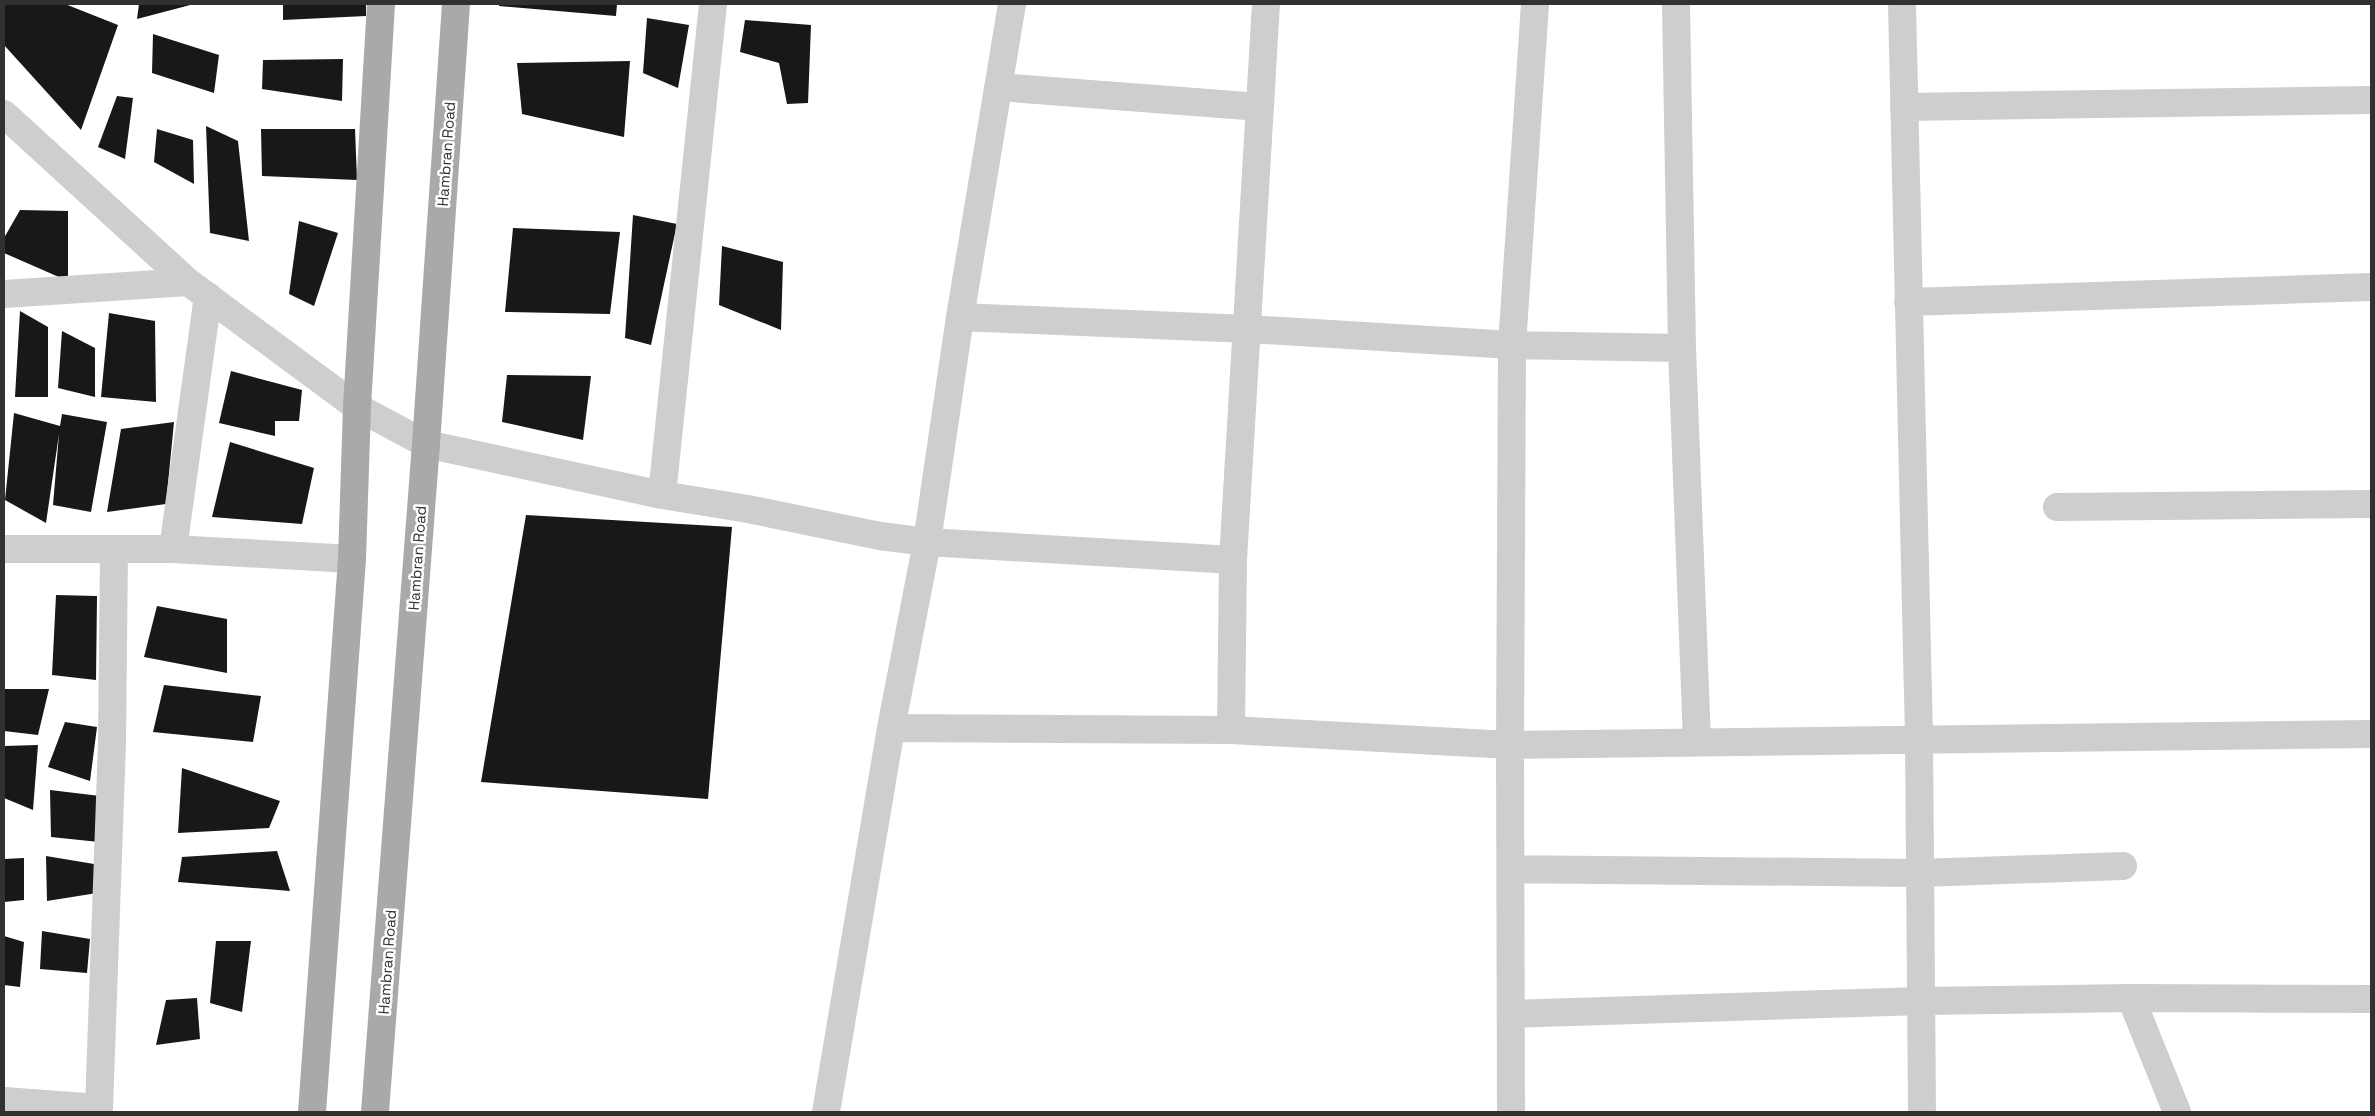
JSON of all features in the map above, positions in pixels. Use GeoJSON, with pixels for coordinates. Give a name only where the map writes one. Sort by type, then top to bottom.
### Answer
{"type":"FeatureCollection","features":[{"type":"Feature","properties":{"kind":"main road"},"geometry":{"type":"LineString","coordinates":[[312,1112],[352,559],[357,407],[381,4]]}},
{"type":"Feature","properties":{"kind":"main road","name":"Hambran Road"},"geometry":{"type":"LineString","coordinates":[[375,1112],[426,444],[456,4]]}},
{"type":"Feature","properties":{"kind":"street"},"geometry":{"type":"LineString","coordinates":[[662,495],[713,4]]}},
{"type":"Feature","properties":{"kind":"street"},"geometry":{"type":"LineString","coordinates":[[826,1112],[891,728],[927,542],[960,317],[1012,4]]}},
{"type":"Feature","properties":{"kind":"street"},"geometry":{"type":"LineString","coordinates":[[1231,730],[1233,560],[1266,4]]}},
{"type":"Feature","properties":{"kind":"street"},"geometry":{"type":"LineString","coordinates":[[1511,1112],[1512,345],[1534,4]]}},
{"type":"Feature","properties":{"kind":"street"},"geometry":{"type":"LineString","coordinates":[[1676,4],[1682,348],[1697,742]]}},
{"type":"Feature","properties":{"kind":"street"},"geometry":{"type":"LineString","coordinates":[[1902,4],[1919,738],[1922,1112]]}},
{"type":"Feature","properties":{"kind":"street"},"geometry":{"type":"LineString","coordinates":[[998,87],[1260,107]]}},
{"type":"Feature","properties":{"kind":"street"},"geometry":{"type":"LineString","coordinates":[[1904,107],[2371,100]]}},
{"type":"Feature","properties":{"kind":"street"},"geometry":{"type":"LineString","coordinates":[[4,114],[198,289],[357,407],[426,444],[662,495],[748,509],[880,536],[927,542],[1233,560]]}},
{"type":"Feature","properties":{"kind":"street"},"geometry":{"type":"LineString","coordinates":[[1908,302],[2371,287]]}},
{"type":"Feature","properties":{"kind":"street"},"geometry":{"type":"LineString","coordinates":[[4,294],[198,289]]}},
{"type":"Feature","properties":{"kind":"street"},"geometry":{"type":"LineString","coordinates":[[173,549],[198,289]]}},
{"type":"Feature","properties":{"kind":"street"},"geometry":{"type":"LineString","coordinates":[[960,317],[1248,329],[1512,345],[1682,348]]}},
{"type":"Feature","properties":{"kind":"street"},"geometry":{"type":"LineString","coordinates":[[2057,507],[2371,504]]}},
{"type":"Feature","properties":{"kind":"street"},"geometry":{"type":"LineString","coordinates":[[4,549],[173,549],[352,559]]}},
{"type":"Feature","properties":{"kind":"street"},"geometry":{"type":"LineString","coordinates":[[4,1101],[98,1110],[112,743],[114,549]]}},
{"type":"Feature","properties":{"kind":"street"},"geometry":{"type":"LineString","coordinates":[[891,728],[1231,730],[1510,745],[1919,738],[2371,734]]}},
{"type":"Feature","properties":{"kind":"street"},"geometry":{"type":"LineString","coordinates":[[1511,869],[1920,873],[2124,866]]}},
{"type":"Feature","properties":{"kind":"street"},"geometry":{"type":"LineString","coordinates":[[1511,1014],[2131,998],[2371,999]]}},
{"type":"Feature","properties":{"kind":"street"},"geometry":{"type":"LineString","coordinates":[[2131,998],[2177,1112]]}},
{"type":"Feature","properties":{"kind":"building"},"geometry":{"type":"Polygon","coordinates":[[[4,4],[65,4],[118,25],[81,130],[4,45],[4,4]]]}},
{"type":"Feature","properties":{"kind":"building"},"geometry":{"type":"Polygon","coordinates":[[[139,4],[194,4],[137,19],[139,4]]]}},
{"type":"Feature","properties":{"kind":"building"},"geometry":{"type":"Polygon","coordinates":[[[283,4],[366,4],[366,16],[283,20],[283,4]]]}},
{"type":"Feature","properties":{"kind":"building"},"geometry":{"type":"Polygon","coordinates":[[[499,4],[617,4],[616,16],[499,6],[499,4]]]}},
{"type":"Feature","properties":{"kind":"building"},"geometry":{"type":"Polygon","coordinates":[[[647,18],[689,25],[678,88],[643,73],[647,18]]]}},
{"type":"Feature","properties":{"kind":"building"},"geometry":{"type":"Polygon","coordinates":[[[745,20],[811,25],[808,103],[787,104],[779,63],[740,52],[745,20]]]}},
{"type":"Feature","properties":{"kind":"building"},"geometry":{"type":"Polygon","coordinates":[[[153,34],[219,55],[214,93],[152,73],[153,34]]]}},
{"type":"Feature","properties":{"kind":"building"},"geometry":{"type":"Polygon","coordinates":[[[343,59],[342,101],[262,89],[263,60],[343,59]]]}},
{"type":"Feature","properties":{"kind":"building"},"geometry":{"type":"Polygon","coordinates":[[[630,61],[624,137],[522,114],[517,63],[630,61]]]}},
{"type":"Feature","properties":{"kind":"building"},"geometry":{"type":"Polygon","coordinates":[[[117,96],[133,98],[125,159],[98,147],[117,96]]]}},
{"type":"Feature","properties":{"kind":"building"},"geometry":{"type":"Polygon","coordinates":[[[206,126],[238,141],[249,241],[210,233],[206,126]]]}},
{"type":"Feature","properties":{"kind":"building"},"geometry":{"type":"Polygon","coordinates":[[[157,129],[193,140],[194,184],[154,162],[157,129]]]}},
{"type":"Feature","properties":{"kind":"building"},"geometry":{"type":"Polygon","coordinates":[[[261,129],[355,129],[357,180],[262,176],[261,129]]]}},
{"type":"Feature","properties":{"kind":"building"},"geometry":{"type":"Polygon","coordinates":[[[20,210],[68,211],[68,281],[4,253],[4,238],[20,210]]]}},
{"type":"Feature","properties":{"kind":"building"},"geometry":{"type":"Polygon","coordinates":[[[633,215],[677,224],[651,345],[625,338],[633,215]]]}},
{"type":"Feature","properties":{"kind":"building"},"geometry":{"type":"Polygon","coordinates":[[[299,221],[338,233],[314,306],[289,294],[299,221]]]}},
{"type":"Feature","properties":{"kind":"building"},"geometry":{"type":"Polygon","coordinates":[[[513,228],[620,232],[610,314],[505,312],[513,228]]]}},
{"type":"Feature","properties":{"kind":"building"},"geometry":{"type":"Polygon","coordinates":[[[722,246],[783,262],[781,330],[719,305],[722,246]]]}},
{"type":"Feature","properties":{"kind":"building"},"geometry":{"type":"Polygon","coordinates":[[[20,311],[48,327],[48,397],[15,397],[20,311]]]}},
{"type":"Feature","properties":{"kind":"building"},"geometry":{"type":"Polygon","coordinates":[[[109,313],[155,321],[156,402],[101,397],[109,313]]]}},
{"type":"Feature","properties":{"kind":"building"},"geometry":{"type":"Polygon","coordinates":[[[62,331],[95,348],[95,397],[58,388],[62,331]]]}},
{"type":"Feature","properties":{"kind":"building"},"geometry":{"type":"Polygon","coordinates":[[[231,371],[302,390],[299,421],[275,421],[275,436],[219,423],[231,371]]]}},
{"type":"Feature","properties":{"kind":"building"},"geometry":{"type":"Polygon","coordinates":[[[507,375],[591,376],[583,440],[502,422],[507,375]]]}},
{"type":"Feature","properties":{"kind":"building"},"geometry":{"type":"Polygon","coordinates":[[[14,413],[60,426],[62,414],[107,422],[91,512],[53,505],[59,434],[46,523],[5,500],[14,413]]]}},
{"type":"Feature","properties":{"kind":"building"},"geometry":{"type":"Polygon","coordinates":[[[174,422],[166,504],[107,512],[121,429],[174,422]]]}},
{"type":"Feature","properties":{"kind":"building"},"geometry":{"type":"Polygon","coordinates":[[[230,442],[314,468],[302,524],[212,517],[230,442]]]}},
{"type":"Feature","properties":{"kind":"building"},"geometry":{"type":"Polygon","coordinates":[[[526,515],[732,527],[708,799],[481,782],[526,515]]]}},
{"type":"Feature","properties":{"kind":"building"},"geometry":{"type":"Polygon","coordinates":[[[56,595],[97,596],[96,680],[52,675],[56,595]]]}},
{"type":"Feature","properties":{"kind":"building"},"geometry":{"type":"Polygon","coordinates":[[[157,606],[227,619],[227,673],[144,657],[157,606]]]}},
{"type":"Feature","properties":{"kind":"building"},"geometry":{"type":"Polygon","coordinates":[[[164,685],[261,696],[253,742],[153,732],[164,685]]]}},
{"type":"Feature","properties":{"kind":"building"},"geometry":{"type":"Polygon","coordinates":[[[4,689],[49,689],[38,735],[4,731],[4,689]]]}},
{"type":"Feature","properties":{"kind":"building"},"geometry":{"type":"Polygon","coordinates":[[[65,722],[97,727],[90,781],[48,767],[65,722]]]}},
{"type":"Feature","properties":{"kind":"building"},"geometry":{"type":"Polygon","coordinates":[[[38,745],[33,810],[4,798],[4,746],[38,745]]]}},
{"type":"Feature","properties":{"kind":"building"},"geometry":{"type":"Polygon","coordinates":[[[182,768],[280,801],[269,828],[178,833],[182,768]]]}},
{"type":"Feature","properties":{"kind":"building"},"geometry":{"type":"Polygon","coordinates":[[[50,790],[100,796],[99,842],[51,837],[50,790]]]}},
{"type":"Feature","properties":{"kind":"building"},"geometry":{"type":"Polygon","coordinates":[[[277,851],[290,891],[178,882],[182,857],[277,851]]]}},
{"type":"Feature","properties":{"kind":"building"},"geometry":{"type":"Polygon","coordinates":[[[46,856],[94,864],[97,893],[47,901],[46,856]]]}},
{"type":"Feature","properties":{"kind":"building"},"geometry":{"type":"Polygon","coordinates":[[[24,858],[24,900],[4,902],[4,859],[24,858]]]}},
{"type":"Feature","properties":{"kind":"building"},"geometry":{"type":"Polygon","coordinates":[[[42,931],[90,939],[87,973],[40,969],[42,931]]]}},
{"type":"Feature","properties":{"kind":"building"},"geometry":{"type":"Polygon","coordinates":[[[4,936],[24,942],[20,987],[4,985],[4,936]]]}},
{"type":"Feature","properties":{"kind":"building"},"geometry":{"type":"Polygon","coordinates":[[[216,941],[251,941],[242,1012],[210,1003],[216,941]]]}},
{"type":"Feature","properties":{"kind":"building"},"geometry":{"type":"Polygon","coordinates":[[[197,998],[200,1039],[156,1045],[166,1000],[197,998]]]}}]}
